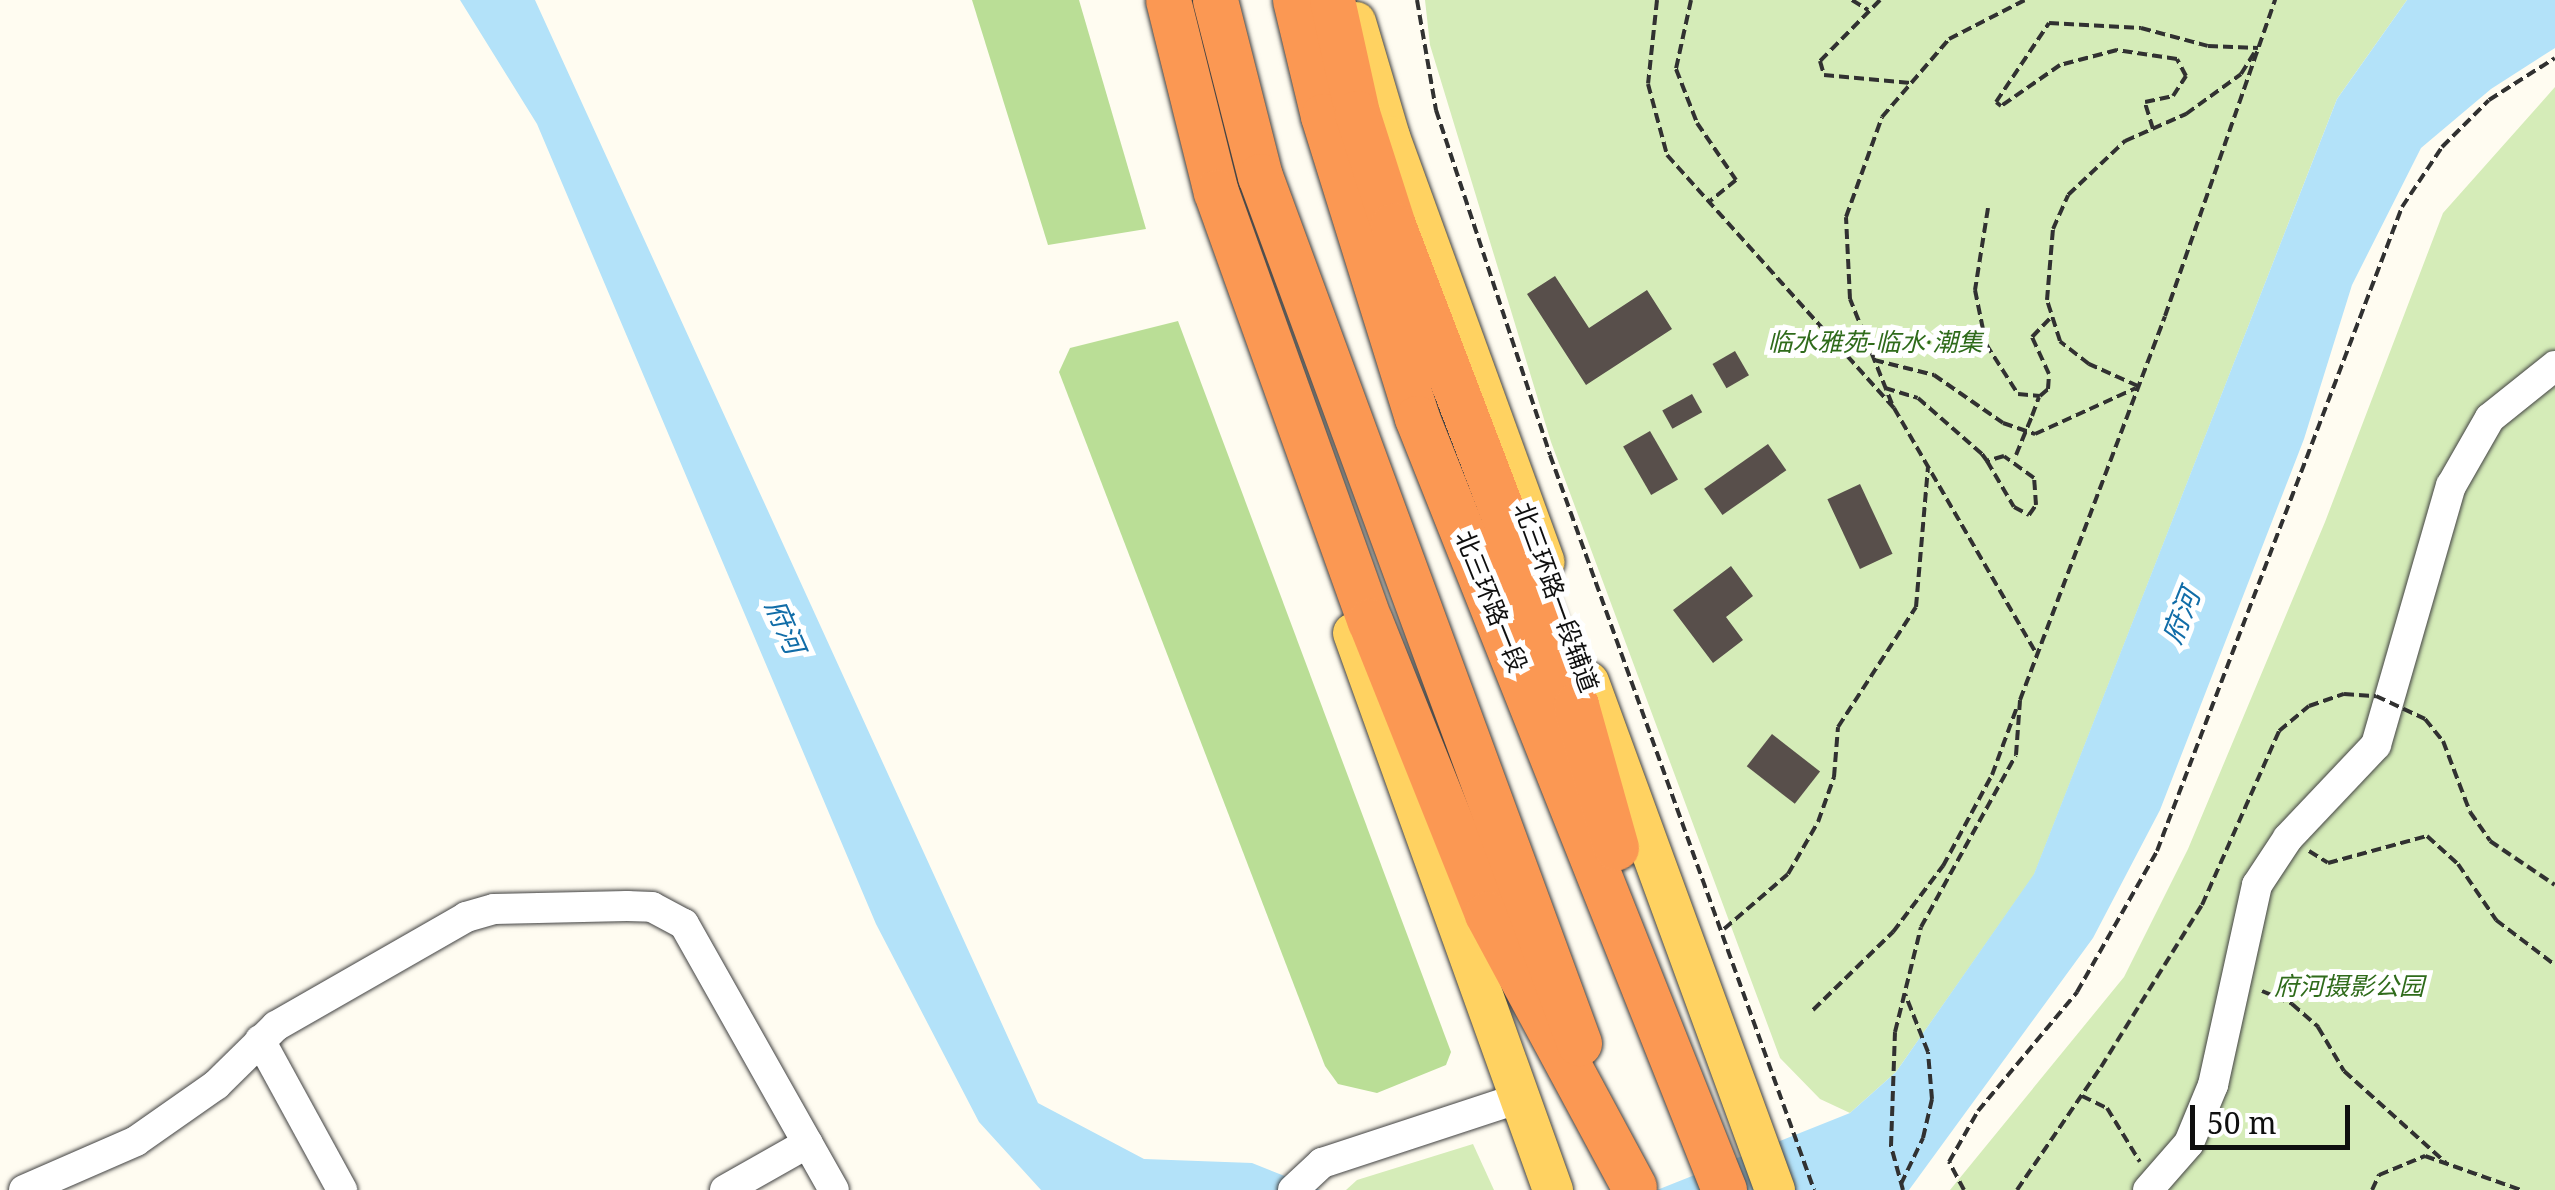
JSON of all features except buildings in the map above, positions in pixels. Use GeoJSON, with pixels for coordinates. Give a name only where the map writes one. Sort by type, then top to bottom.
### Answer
{"type":"FeatureCollection","features":[{"type":"Feature","properties":{"kind":"highway"},"geometry":{"type":"LineString","coordinates":[[1168,0],[1216,192],[1314,463],[1487,914],[1634,1188]]}},
{"type":"Feature","properties":{"kind":"highway"},"geometry":{"type":"LineString","coordinates":[[1215,0],[1260,176],[1634,1188]]}},
{"type":"Feature","properties":{"kind":"highway","name":"北三环路一段"},"geometry":{"type":"LineString","coordinates":[[1295,0],[1323,116],[1417,418],[1646,981],[1718,1173]]}},
{"type":"Feature","properties":{"kind":"highway"},"geometry":{"type":"LineString","coordinates":[[1332,0],[1357,113],[1393,225],[1598,771],[1646,981]]}},
{"type":"Feature","properties":{"kind":"main road"},"geometry":{"type":"LineString","coordinates":[[1156,0],[1217,238],[1278,423],[1553,1190]]}},
{"type":"Feature","properties":{"kind":"main road","name":"北三环路一段辅道"},"geometry":{"type":"LineString","coordinates":[[1352,0],[1390,138],[1775,1190]]}},
{"type":"Feature","properties":{"kind":"street"},"geometry":{"type":"LineString","coordinates":[[2148,1190],[2189,1143],[2212,1085],[2257,885],[2288,838],[2376,744],[2450,486],[2490,418],[2555,366]]}},
{"type":"Feature","properties":{"kind":"street"},"geometry":{"type":"LineString","coordinates":[[24,1190],[136,1141],[216,1085],[260,1040],[322,996],[466,917],[494,909],[652,906],[684,924],[697,942],[834,1190]]}},
{"type":"Feature","properties":{"kind":"street"},"geometry":{"type":"LineString","coordinates":[[260,1040],[342,1190]]}},
{"type":"Feature","properties":{"kind":"street"},"geometry":{"type":"LineString","coordinates":[[1299,1184],[1340,1156],[1520,1098]]}},
{"type":"Feature","properties":{"kind":"street"},"geometry":{"type":"LineString","coordinates":[[725,1190],[808,1143]]}},
{"type":"Feature","properties":{"kind":"path"},"geometry":{"type":"LineString","coordinates":[[1417,0],[1436,110],[1544,437],[1724,929],[1814,1190]]}},
{"type":"Feature","properties":{"kind":"path"},"geometry":{"type":"LineString","coordinates":[[1656,0],[1648,84],[1668,155],[1894,408]]}},
{"type":"Feature","properties":{"kind":"path"},"geometry":{"type":"LineString","coordinates":[[1691,0],[1676,69],[1696,123],[1736,180],[1710,202]]}},
{"type":"Feature","properties":{"kind":"path"},"geometry":{"type":"LineString","coordinates":[[1852,0],[1868,10]]}},
{"type":"Feature","properties":{"kind":"path"},"geometry":{"type":"LineString","coordinates":[[1880,0],[1820,61],[1824,75],[1911,83]]}},
{"type":"Feature","properties":{"kind":"path"},"geometry":{"type":"LineString","coordinates":[[2025,0],[1949,39],[1882,117],[1846,217],[1850,299],[1894,408],[2037,654]]}},
{"type":"Feature","properties":{"kind":"path"},"geometry":{"type":"LineString","coordinates":[[1813,1010],[1892,932],[1943,866],[1992,775],[2138,386],[2275,0]]}},
{"type":"Feature","properties":{"kind":"path"},"geometry":{"type":"LineString","coordinates":[[2152,128],[2145,102],[2173,96],[2186,76],[2178,60],[2117,50],[2060,65],[2001,106],[1996,102],[2050,23],[2141,28],[2208,46],[2258,48]]}},
{"type":"Feature","properties":{"kind":"path"},"geometry":{"type":"LineString","coordinates":[[2138,386],[2089,364],[2060,340],[2047,300],[2053,229],[2068,195],[2124,141],[2186,114],[2241,74],[2258,48]]}},
{"type":"Feature","properties":{"kind":"path"},"geometry":{"type":"LineString","coordinates":[[1964,1190],[1949,1162],[1978,1111],[2087,978],[2158,851],[2402,207],[2442,147],[2490,100],[2555,58]]}},
{"type":"Feature","properties":{"kind":"path"},"geometry":{"type":"LineString","coordinates":[[1988,208],[1974,290],[1986,344],[2018,394],[2040,396]]}},
{"type":"Feature","properties":{"kind":"path"},"geometry":{"type":"LineString","coordinates":[[2015,457],[2049,374],[2032,338],[2052,316]]}},
{"type":"Feature","properties":{"kind":"path"},"geometry":{"type":"LineString","coordinates":[[1874,360],[1934,375],[2003,423],[2036,434],[2138,386]]}},
{"type":"Feature","properties":{"kind":"path"},"geometry":{"type":"LineString","coordinates":[[1886,388],[1918,398],[1986,462],[2014,507],[2029,514],[2036,506],[2034,478],[2015,457]]}},
{"type":"Feature","properties":{"kind":"path"},"geometry":{"type":"LineString","coordinates":[[1986,462],[2015,457]]}},
{"type":"Feature","properties":{"kind":"path"},"geometry":{"type":"LineString","coordinates":[[1724,929],[1788,874],[1828,792],[1838,727],[1916,606],[1928,467]]}},
{"type":"Feature","properties":{"kind":"path"},"geometry":{"type":"LineString","coordinates":[[2017,1190],[2101,1068],[2202,906],[2279,731],[2309,706],[2344,694],[2376,696],[2425,719],[2443,741],[2470,812],[2490,842],[2555,886]]}},
{"type":"Feature","properties":{"kind":"path"},"geometry":{"type":"LineString","coordinates":[[1902,1187],[1891,1146],[1895,1032],[1921,927],[2016,755],[2020,700]]}},
{"type":"Feature","properties":{"kind":"path"},"geometry":{"type":"LineString","coordinates":[[2288,838],[2328,863],[2427,836],[2458,864],[2496,920],[2555,965]]}},
{"type":"Feature","properties":{"kind":"path"},"geometry":{"type":"LineString","coordinates":[[2235,981],[2292,1004],[2318,1027],[2344,1071],[2446,1162]]}},
{"type":"Feature","properties":{"kind":"path"},"geometry":{"type":"LineString","coordinates":[[1902,1187],[1924,1138],[1932,1099],[1928,1052],[1905,993]]}},
{"type":"Feature","properties":{"kind":"path"},"geometry":{"type":"LineString","coordinates":[[2081,1096],[2107,1108],[2134,1144],[2148,1190]]}},
{"type":"Feature","properties":{"kind":"path"},"geometry":{"type":"LineString","coordinates":[[2372,1190],[2379,1176],[2424,1156],[2522,1190]]}},
{"type":"Feature","properties":{"kind":"green space"},"geometry":{"type":"Polygon","coordinates":[[[972,0],[1079,0],[1146,229],[1048,245],[972,0]]]}},
{"type":"Feature","properties":{"kind":"green space","name":"临水雅苑-临水·潮集"},"geometry":{"type":"Polygon","coordinates":[[[1425,0],[2407,0],[2337,99],[2034,875],[1896,1072],[1850,1113],[1820,1099],[1780,1058],[1551,442],[1430,45],[1425,0]]]}},
{"type":"Feature","properties":{"kind":"green space","name":"府河摄影公园"},"geometry":{"type":"Polygon","coordinates":[[[2555,87],[2555,1190],[1950,1190],[2124,977],[2188,849],[2325,522],[2443,213],[2555,87]]]}},
{"type":"Feature","properties":{"kind":"green space"},"geometry":{"type":"Polygon","coordinates":[[[1178,321],[1451,1052],[1446,1065],[1377,1093],[1338,1084],[1325,1066],[1059,372],[1070,348],[1178,321]]]}},
{"type":"Feature","properties":{"kind":"green space"},"geometry":{"type":"Polygon","coordinates":[[[1473,1144],[1494,1190],[1346,1190],[1357,1180],[1473,1144]]]}},
{"type":"Feature","properties":{"kind":"water","name":"府河"},"geometry":{"type":"Polygon","coordinates":[[[460,0],[535,0],[1038,1103],[1144,1159],[1252,1163],[1320,1190],[1041,1190],[979,1122],[876,924],[537,124],[460,0]]]}},
{"type":"Feature","properties":{"kind":"water","name":"府河"},"geometry":{"type":"Polygon","coordinates":[[[2407,0],[2555,0],[2555,48],[2491,89],[2421,148],[2352,285],[2304,439],[2160,810],[2093,938],[1909,1190],[1657,1190],[1850,1113],[1896,1072],[2034,874],[2337,99],[2407,0]]]}}]}
